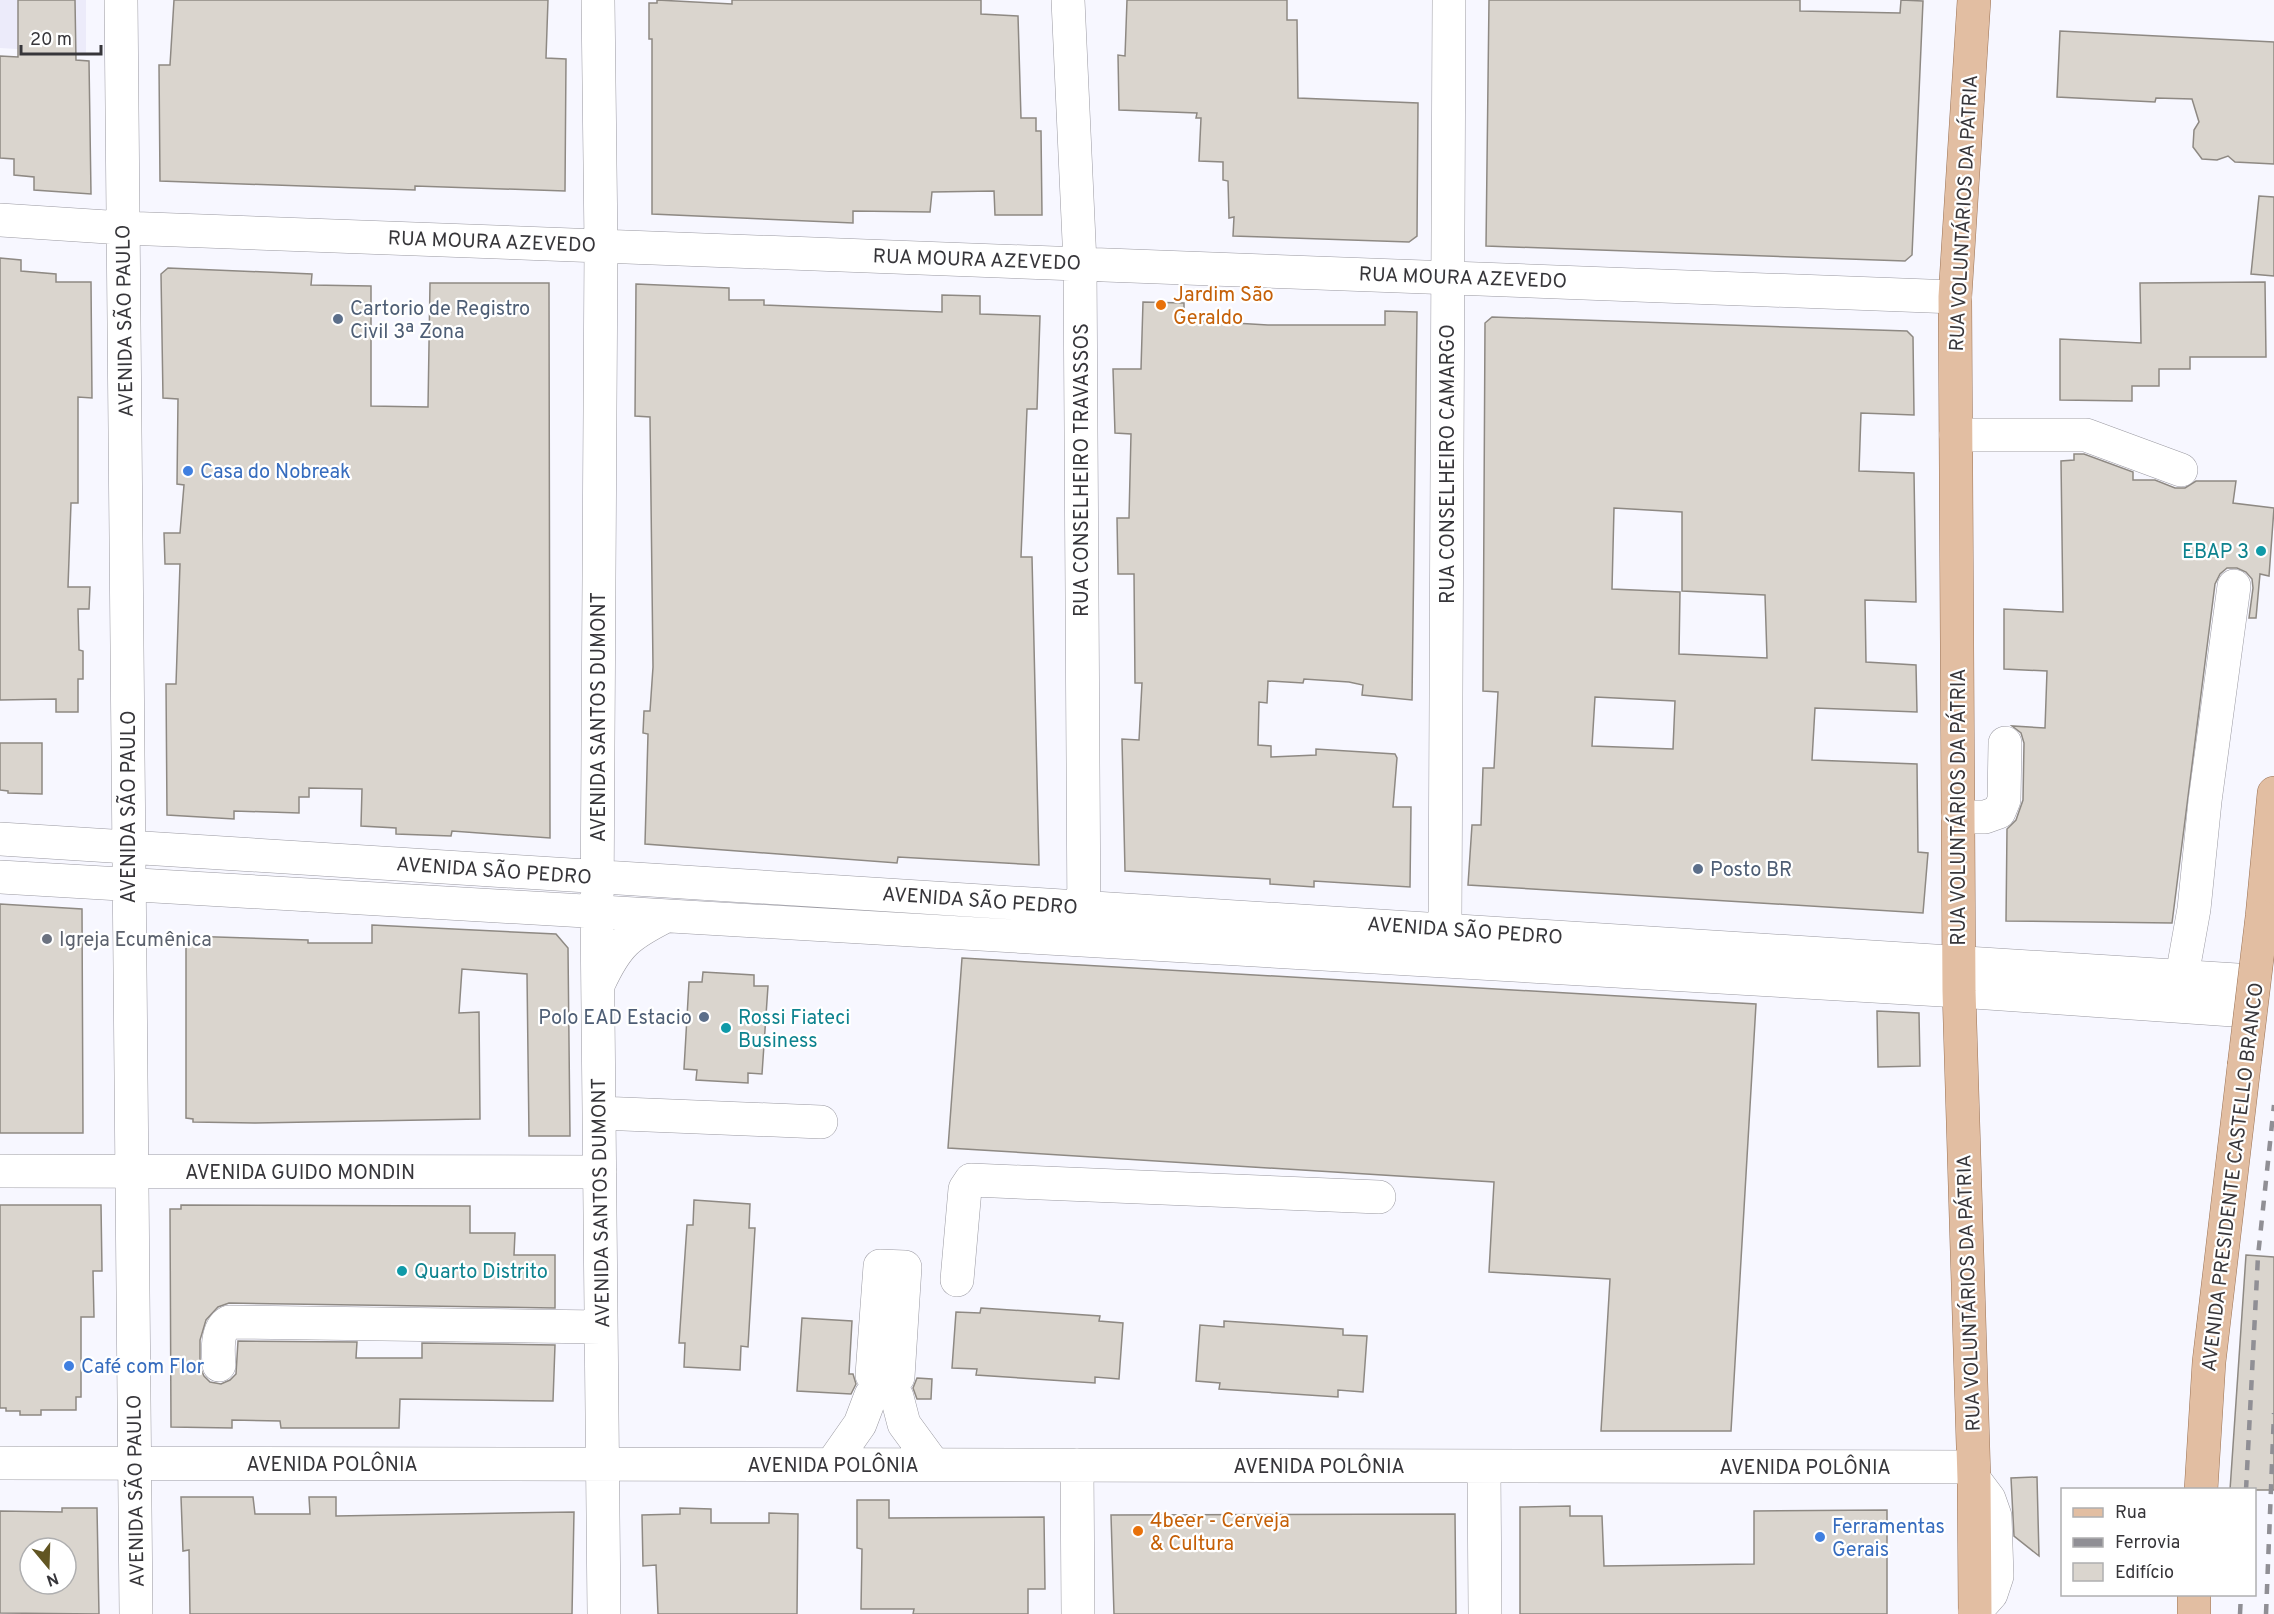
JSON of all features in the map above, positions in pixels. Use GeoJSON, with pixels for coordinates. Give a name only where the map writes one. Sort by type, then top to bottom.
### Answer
{"type":"FeatureCollection","features":[{"type":"Feature","properties":{"kind":"main road","name":"RUA VOLUNTÁRIOS DA PÁTRIA"},"geometry":{"type":"LineString","coordinates":[[1974,0],[1955,297],[1959,976],[1974,1473],[1975,1613]]}},
{"type":"Feature","properties":{"kind":"main road","name":"AVENIDA PRESIDENTE CASTELLO BRANCO"},"geometry":{"type":"LineString","coordinates":[[2201,1488],[2209,1362],[2262,917],[2274,793]]}},
{"type":"Feature","properties":{"kind":"main road"},"geometry":{"type":"LineString","coordinates":[[2194,1596],[2194,1614]]}},
{"type":"Feature","properties":{"kind":"street","name":"AVENIDA SÃO PAULO"},"geometry":{"type":"LineString","coordinates":[[121,0],[136,1614]]}},
{"type":"Feature","properties":{"kind":"street","name":"AVENIDA SANTOS DUMONT"},"geometry":{"type":"LineString","coordinates":[[598,0],[601,245],[597,912],[604,1614]]}},
{"type":"Feature","properties":{"kind":"street","name":"RUA CONSELHEIRO TRAVASSOS"},"geometry":{"type":"LineString","coordinates":[[1068,0],[1080,263],[1084,940]]}},
{"type":"Feature","properties":{"kind":"street","name":"RUA CONSELHEIRO CAMARGO"},"geometry":{"type":"LineString","coordinates":[[1444,929],[1449,0]]}},
{"type":"Feature","properties":{"kind":"street","name":"RUA MOURA AZEVEDO"},"geometry":{"type":"LineString","coordinates":[[0,220],[123,228],[1955,297]]}},
{"type":"Feature","properties":{"kind":"street"},"geometry":{"type":"LineString","coordinates":[[1956,435],[2086,435],[2181,470]]}},
{"type":"Feature","properties":{"kind":"street"},"geometry":{"type":"LineString","coordinates":[[2180,991],[2194,909],[2205,801],[2235,586]]}},
{"type":"Feature","properties":{"kind":"street"},"geometry":{"type":"LineString","coordinates":[[1958,817],[1985,817],[1999,812],[2004,800],[2005,743]]}},
{"type":"Feature","properties":{"kind":"street","name":"AVENIDA SÃO PEDRO"},"geometry":{"type":"LineString","coordinates":[[0,839],[1444,929],[1959,976]]}},
{"type":"Feature","properties":{"kind":"street","name":"AVENIDA SÃO PEDRO"},"geometry":{"type":"LineString","coordinates":[[0,877],[1084,940],[1959,976]]}},
{"type":"Feature","properties":{"kind":"street"},"geometry":{"type":"LineString","coordinates":[[598,988],[609,961],[620,945],[635,931],[666,916]]}},
{"type":"Feature","properties":{"kind":"street"},"geometry":{"type":"LineString","coordinates":[[1959,976],[2235,995]]}},
{"type":"Feature","properties":{"kind":"street"},"geometry":{"type":"LineString","coordinates":[[599,1113],[821,1122]]}},
{"type":"Feature","properties":{"kind":"street","name":"AVENIDA GUIDO MONDIN"},"geometry":{"type":"LineString","coordinates":[[0,1171],[600,1172]]}},
{"type":"Feature","properties":{"kind":"street"},"geometry":{"type":"LineString","coordinates":[[957,1280],[965,1189],[971,1180],[1379,1197]]}},
{"type":"Feature","properties":{"kind":"street"},"geometry":{"type":"LineString","coordinates":[[219,1365],[221,1332],[224,1324],[229,1322],[601,1327]]}},
{"type":"Feature","properties":{"kind":"street"},"geometry":{"type":"LineString","coordinates":[[832,1464],[884,1399],[934,1465]]}},
{"type":"Feature","properties":{"kind":"street"},"geometry":{"type":"LineString","coordinates":[[602,1406],[625,1439],[665,1464]]}},
{"type":"Feature","properties":{"kind":"street","name":"AVENIDA POLÔNIA"},"geometry":{"type":"LineString","coordinates":[[0,1463],[1484,1467],[1974,1473]]}},
{"type":"Feature","properties":{"kind":"street"},"geometry":{"type":"LineString","coordinates":[[1077,1466],[1078,1614]]}},
{"type":"Feature","properties":{"kind":"street"},"geometry":{"type":"LineString","coordinates":[[1484,1467],[1485,1614]]}},
{"type":"Feature","properties":{"kind":"shaded area"},"geometry":{"type":"Polygon","coordinates":[[[0,0],[86,0],[86,53],[0,48],[0,0]]]}},
{"type":"Feature","properties":{"kind":"building"},"geometry":{"type":"Polygon","coordinates":[[[18,0],[75,0],[76,60],[89,61],[91,194],[34,190],[34,177],[14,175],[14,159],[0,158],[0,56],[18,57],[18,0]]]}},
{"type":"Feature","properties":{"kind":"building"},"geometry":{"type":"Polygon","coordinates":[[[174,0],[548,0],[546,58],[566,59],[565,191],[415,186],[415,190],[160,181],[159,65],[170,65],[174,0]]]}},
{"type":"Feature","properties":{"kind":"building"},"geometry":{"type":"Polygon","coordinates":[[[657,0],[732,4],[732,0],[981,0],[981,14],[1018,16],[1021,118],[1036,118],[1036,131],[1041,131],[1042,215],[995,215],[994,191],[932,192],[930,212],[853,211],[853,223],[652,214],[652,39],[649,39],[649,3],[657,3],[657,0]]]}},
{"type":"Feature","properties":{"kind":"building"},"geometry":{"type":"Polygon","coordinates":[[[1127,0],[1287,0],[1287,20],[1297,20],[1298,98],[1418,103],[1417,236],[1409,242],[1233,236],[1234,217],[1229,218],[1228,181],[1223,180],[1223,162],[1199,161],[1201,118],[1196,118],[1197,113],[1119,110],[1118,55],[1125,56],[1127,0]]]}},
{"type":"Feature","properties":{"kind":"building"},"geometry":{"type":"Polygon","coordinates":[[[1489,0],[1800,0],[1800,11],[1900,13],[1901,0],[1923,1],[1912,255],[1905,261],[1486,246],[1489,0]]]}},
{"type":"Feature","properties":{"kind":"building"},"geometry":{"type":"Polygon","coordinates":[[[2060,31],[2274,42],[2274,164],[2235,162],[2228,156],[2217,160],[2202,159],[2193,147],[2194,130],[2199,122],[2192,99],[2156,98],[2155,102],[2057,97],[2060,31]]]}},
{"type":"Feature","properties":{"kind":"building"},"geometry":{"type":"Polygon","coordinates":[[[2259,196],[2274,197],[2274,276],[2251,274],[2259,196]]]}},
{"type":"Feature","properties":{"kind":"building"},"geometry":{"type":"Polygon","coordinates":[[[0,258],[21,260],[21,271],[56,274],[56,282],[91,282],[92,398],[78,397],[78,503],[71,503],[68,587],[90,587],[89,609],[78,609],[79,650],[83,651],[83,679],[78,679],[78,712],[56,712],[56,699],[0,700],[0,258]]]}},
{"type":"Feature","properties":{"kind":"building"},"geometry":{"type":"Polygon","coordinates":[[[168,268],[312,274],[311,285],[371,286],[371,406],[428,407],[430,283],[549,283],[550,838],[452,831],[451,836],[396,834],[396,828],[361,826],[362,789],[309,788],[309,797],[299,797],[299,813],[234,811],[234,819],[167,815],[166,684],[176,684],[180,564],[165,564],[164,533],[180,533],[184,485],[177,484],[178,399],[163,398],[161,274],[168,268]]]}},
{"type":"Feature","properties":{"kind":"building"},"geometry":{"type":"Polygon","coordinates":[[[2265,282],[2266,357],[2190,357],[2190,369],[2159,369],[2159,386],[2132,386],[2132,401],[2060,400],[2060,339],[2141,343],[2140,283],[2265,282]]]}},
{"type":"Feature","properties":{"kind":"building"},"geometry":{"type":"Polygon","coordinates":[[[636,284],[729,288],[729,300],[764,300],[764,305],[942,312],[942,295],[980,296],[980,314],[1040,316],[1037,409],[1027,409],[1021,557],[1032,557],[1039,865],[898,857],[897,863],[645,844],[648,734],[643,733],[644,711],[650,711],[653,667],[650,417],[635,416],[636,284]]]}},
{"type":"Feature","properties":{"kind":"building"},"geometry":{"type":"Polygon","coordinates":[[[1143,302],[1184,303],[1184,320],[1268,325],[1385,325],[1385,311],[1417,312],[1412,700],[1362,695],[1363,685],[1349,682],[1304,679],[1303,683],[1268,681],[1267,703],[1259,702],[1258,745],[1271,746],[1271,757],[1316,755],[1316,749],[1395,754],[1397,758],[1393,807],[1411,807],[1410,887],[1314,881],[1314,887],[1270,884],[1270,879],[1125,871],[1122,739],[1139,740],[1142,683],[1135,683],[1134,574],[1118,574],[1117,518],[1129,518],[1131,434],[1115,433],[1113,369],[1141,369],[1143,302]]]}},
{"type":"Feature","properties":{"kind":"building"},"geometry":{"type":"Polygon","coordinates":[[[1492,317],[1907,331],[1913,337],[1914,415],[1861,413],[1859,471],[1914,473],[1916,602],[1865,600],[1866,662],[1916,665],[1917,712],[1815,708],[1812,760],[1917,764],[1918,852],[1928,853],[1923,913],[1468,885],[1472,825],[1481,825],[1483,768],[1494,768],[1498,692],[1483,691],[1485,323],[1492,317]],[[1614,508],[1612,589],[1680,592],[1679,654],[1767,658],[1765,595],[1682,591],[1682,512],[1614,508]],[[1595,697],[1592,746],[1673,749],[1675,701],[1595,697]]]}},
{"type":"Feature","properties":{"kind":"building"},"geometry":{"type":"Polygon","coordinates":[[[2074,454],[2084,454],[2133,472],[2133,480],[2155,480],[2175,488],[2185,488],[2196,481],[2236,481],[2233,503],[2274,508],[2269,576],[2260,574],[2256,618],[2249,618],[2253,588],[2252,579],[2246,572],[2237,568],[2227,568],[2220,574],[2215,584],[2172,923],[2006,921],[2007,829],[2016,820],[2023,800],[2024,743],[2021,733],[2012,726],[2045,728],[2047,671],[2004,669],[2004,609],[2063,612],[2061,461],[2074,460],[2074,454]]]}},
{"type":"Feature","properties":{"kind":"building"},"geometry":{"type":"Polygon","coordinates":[[[0,743],[42,743],[42,794],[8,793],[8,791],[0,790],[0,743]]]}},
{"type":"Feature","properties":{"kind":"building"},"geometry":{"type":"Polygon","coordinates":[[[0,904],[82,909],[83,1133],[0,1133],[0,904]]]}},
{"type":"Feature","properties":{"kind":"building"},"geometry":{"type":"Polygon","coordinates":[[[372,925],[556,934],[568,948],[570,1136],[529,1136],[527,974],[462,969],[459,1013],[479,1012],[480,1119],[255,1123],[193,1122],[193,1119],[186,1118],[186,936],[308,940],[308,943],[372,943],[372,925]]]}},
{"type":"Feature","properties":{"kind":"building"},"geometry":{"type":"Polygon","coordinates":[[[962,958],[1756,1004],[1731,1431],[1601,1431],[1610,1279],[1489,1272],[1494,1182],[948,1148],[962,958]]]}},
{"type":"Feature","properties":{"kind":"building","name":"Rossi Fiateci Business"},"geometry":{"type":"Polygon","coordinates":[[[703,972],[754,975],[754,986],[768,986],[762,1074],[748,1073],[748,1083],[696,1080],[697,1070],[684,1069],[689,982],[702,982],[703,972]]]}},
{"type":"Feature","properties":{"kind":"building"},"geometry":{"type":"Polygon","coordinates":[[[1877,1011],[1919,1013],[1920,1066],[1878,1067],[1877,1011]]]}},
{"type":"Feature","properties":{"kind":"building"},"geometry":{"type":"Polygon","coordinates":[[[694,1200],[750,1204],[749,1228],[755,1228],[748,1347],[741,1346],[740,1370],[684,1367],[685,1343],[679,1343],[687,1225],[693,1225],[694,1200]]]}},
{"type":"Feature","properties":{"kind":"building"},"geometry":{"type":"Polygon","coordinates":[[[0,1205],[101,1205],[102,1271],[93,1271],[94,1317],[81,1317],[81,1397],[76,1397],[76,1410],[41,1410],[41,1415],[20,1415],[20,1411],[6,1411],[6,1408],[0,1408],[0,1205]]]}},
{"type":"Feature","properties":{"kind":"building"},"geometry":{"type":"Polygon","coordinates":[[[181,1205],[470,1206],[470,1233],[515,1233],[514,1255],[555,1255],[555,1308],[229,1303],[218,1307],[206,1320],[200,1340],[200,1367],[210,1382],[221,1384],[236,1374],[238,1341],[357,1342],[356,1358],[422,1358],[422,1343],[555,1345],[553,1401],[400,1399],[399,1428],[281,1428],[280,1421],[232,1420],[232,1428],[171,1427],[170,1209],[181,1209],[181,1205]]]}},
{"type":"Feature","properties":{"kind":"building"},"geometry":{"type":"Polygon","coordinates":[[[2246,1255],[2274,1257],[2274,1490],[2230,1488],[2246,1255]]]}},
{"type":"Feature","properties":{"kind":"building"},"geometry":{"type":"Polygon","coordinates":[[[981,1308],[1100,1316],[1099,1321],[1123,1323],[1119,1379],[1095,1377],[1095,1383],[976,1375],[977,1369],[952,1368],[956,1312],[980,1313],[981,1308]]]}},
{"type":"Feature","properties":{"kind":"building"},"geometry":{"type":"Polygon","coordinates":[[[802,1318],[852,1321],[849,1374],[853,1374],[856,1384],[851,1394],[797,1391],[802,1318]]]}},
{"type":"Feature","properties":{"kind":"building"},"geometry":{"type":"Polygon","coordinates":[[[1224,1321],[1343,1329],[1343,1335],[1367,1336],[1363,1392],[1338,1390],[1338,1397],[1219,1389],[1220,1383],[1196,1381],[1200,1325],[1224,1327],[1224,1321]]]}},
{"type":"Feature","properties":{"kind":"building"},"geometry":{"type":"Polygon","coordinates":[[[917,1378],[932,1379],[931,1399],[917,1399],[913,1388],[917,1378]]]}},
{"type":"Feature","properties":{"kind":"building"},"geometry":{"type":"Polygon","coordinates":[[[2037,1477],[2039,1556],[2014,1536],[2011,1478],[2037,1477]]]}},
{"type":"Feature","properties":{"kind":"building"},"geometry":{"type":"Polygon","coordinates":[[[181,1497],[253,1497],[255,1514],[310,1514],[309,1497],[336,1497],[336,1516],[574,1512],[572,1614],[190,1614],[189,1550],[183,1551],[181,1497]]]}},
{"type":"Feature","properties":{"kind":"building"},"geometry":{"type":"Polygon","coordinates":[[[857,1500],[889,1500],[889,1518],[1044,1517],[1045,1589],[1028,1589],[1028,1614],[913,1614],[914,1609],[861,1609],[862,1549],[857,1548],[857,1500]]]}},
{"type":"Feature","properties":{"kind":"building","name":"Ferramentas Gerais"},"geometry":{"type":"Polygon","coordinates":[[[1570,1506],[1570,1516],[1602,1516],[1604,1566],[1754,1564],[1754,1511],[1887,1510],[1887,1614],[1520,1614],[1520,1507],[1570,1506]]]}},
{"type":"Feature","properties":{"kind":"building"},"geometry":{"type":"Polygon","coordinates":[[[62,1508],[97,1508],[99,1614],[0,1613],[0,1511],[62,1512],[62,1508]]]}},
{"type":"Feature","properties":{"kind":"building"},"geometry":{"type":"Polygon","coordinates":[[[680,1508],[711,1509],[711,1523],[769,1523],[769,1513],[798,1514],[797,1614],[658,1614],[656,1565],[643,1566],[642,1515],[680,1514],[680,1508]]]}},
{"type":"Feature","properties":{"kind":"building"},"geometry":{"type":"Polygon","coordinates":[[[1455,1514],[1456,1614],[1114,1614],[1111,1515],[1455,1514]]]}},
{"type":"Feature","properties":{"kind":"tunnel"},"geometry":{"type":"LineString","coordinates":[[2233,1010],[2274,1013]]}},
{"type":"Feature","properties":{"kind":"railway"},"geometry":{"type":"LineString","coordinates":[[2246,1488],[2258,1256],[2274,1105]]}},
{"type":"Feature","properties":{"kind":"railway"},"geometry":{"type":"LineString","coordinates":[[2266,1614],[2274,1413]]}},
{"type":"Feature","properties":{"kind":"railway"},"geometry":{"type":"LineString","coordinates":[[2240,1614],[2241,1596]]}},
{"type":"Feature","properties":{"kind":"place","name":"Jardim São Geraldo"},"geometry":{"type":"Point","coordinates":[1161,305]}},
{"type":"Feature","properties":{"kind":"place","name":"Cartorio de Registro Civil 3ª Zona"},"geometry":{"type":"Point","coordinates":[338,319]}},
{"type":"Feature","properties":{"kind":"place","name":"Casa do Nobreak"},"geometry":{"type":"Point","coordinates":[188,471]}},
{"type":"Feature","properties":{"kind":"place","name":"EBAP 3"},"geometry":{"type":"Point","coordinates":[2261,551]}},
{"type":"Feature","properties":{"kind":"place","name":"Posto BR"},"geometry":{"type":"Point","coordinates":[1698,869]}},
{"type":"Feature","properties":{"kind":"place","name":"Igreja Ecumênica"},"geometry":{"type":"Point","coordinates":[47,939]}},
{"type":"Feature","properties":{"kind":"place","name":"Polo EAD Estacio"},"geometry":{"type":"Point","coordinates":[704,1017]}},
{"type":"Feature","properties":{"kind":"place","name":"Rossi Fiateci Business"},"geometry":{"type":"Point","coordinates":[726,1028]}},
{"type":"Feature","properties":{"kind":"place","name":"Quarto Distrito"},"geometry":{"type":"Point","coordinates":[402,1271]}},
{"type":"Feature","properties":{"kind":"place","name":"Café com Flor"},"geometry":{"type":"Point","coordinates":[69,1366]}},
{"type":"Feature","properties":{"kind":"place","name":"4beer - Cerveja & Cultura"},"geometry":{"type":"Point","coordinates":[1138,1531]}},
{"type":"Feature","properties":{"kind":"place","name":"Ferramentas Gerais"},"geometry":{"type":"Point","coordinates":[1820,1537]}}]}
